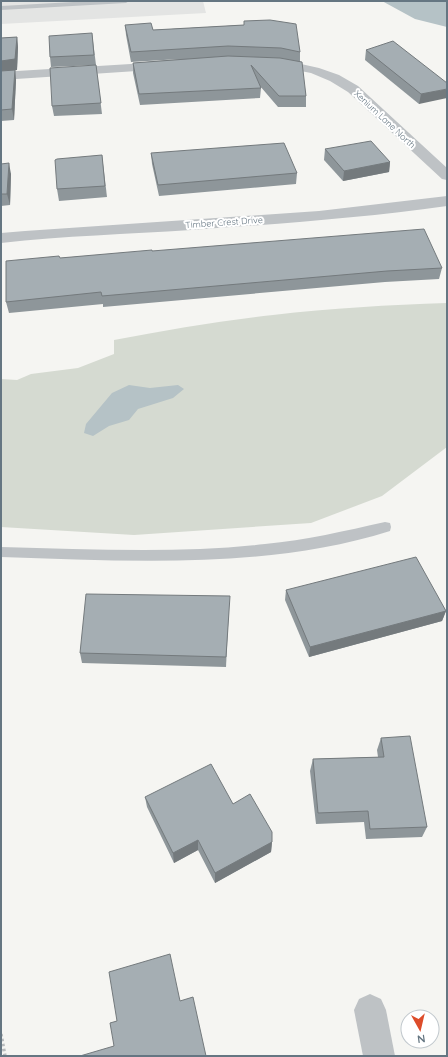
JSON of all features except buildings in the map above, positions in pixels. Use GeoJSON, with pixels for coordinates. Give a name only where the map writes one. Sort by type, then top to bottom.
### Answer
{"type":"FeatureCollection","features":[{"type":"Feature","properties":{"kind":"street","name":"Xenium Lane North"},"geometry":{"type":"LineString","coordinates":[[262,62],[293,64],[318,70],[337,78],[353,89],[447,176]]}},
{"type":"Feature","properties":{"kind":"street"},"geometry":{"type":"LineString","coordinates":[[1,76],[172,66]]}},
{"type":"Feature","properties":{"kind":"street","name":"Timber Crest Drive"},"geometry":{"type":"LineString","coordinates":[[1,238],[38,233],[192,225],[303,216],[447,201]]}},
{"type":"Feature","properties":{"kind":"street"},"geometry":{"type":"LineString","coordinates":[[370,1010],[380,1056]]}},
{"type":"Feature","properties":{"kind":"lane"},"geometry":{"type":"LineString","coordinates":[[1,8],[126,1]]}},
{"type":"Feature","properties":{"kind":"lane"},"geometry":{"type":"LineString","coordinates":[[1,552],[172,555],[247,551],[302,545],[385,527]]}},
{"type":"Feature","properties":{"kind":"path"},"geometry":{"type":"LineString","coordinates":[[1,1034],[5,1056]]}},
{"type":"Feature","properties":{"kind":"shaded area"},"geometry":{"type":"Polygon","coordinates":[[[1,1],[203,1],[206,13],[1,24],[1,1]]]}},
{"type":"Feature","properties":{"kind":"shaded area"},"geometry":{"type":"Polygon","coordinates":[[[382,1],[447,1],[447,27],[415,19],[382,1]]]}},
{"type":"Feature","properties":{"kind":"shaded area"},"geometry":{"type":"Polygon","coordinates":[[[447,303],[447,447],[382,496],[311,523],[134,535],[1,527],[1,379],[17,380],[31,374],[78,368],[114,354],[114,340],[174,329],[253,317],[316,310],[447,303]]]}},
{"type":"Feature","properties":{"kind":"shaded area"},"geometry":{"type":"Polygon","coordinates":[[[129,385],[150,388],[178,385],[184,389],[173,398],[138,409],[129,420],[109,426],[93,436],[84,433],[86,424],[112,393],[129,385]]]}}]}
